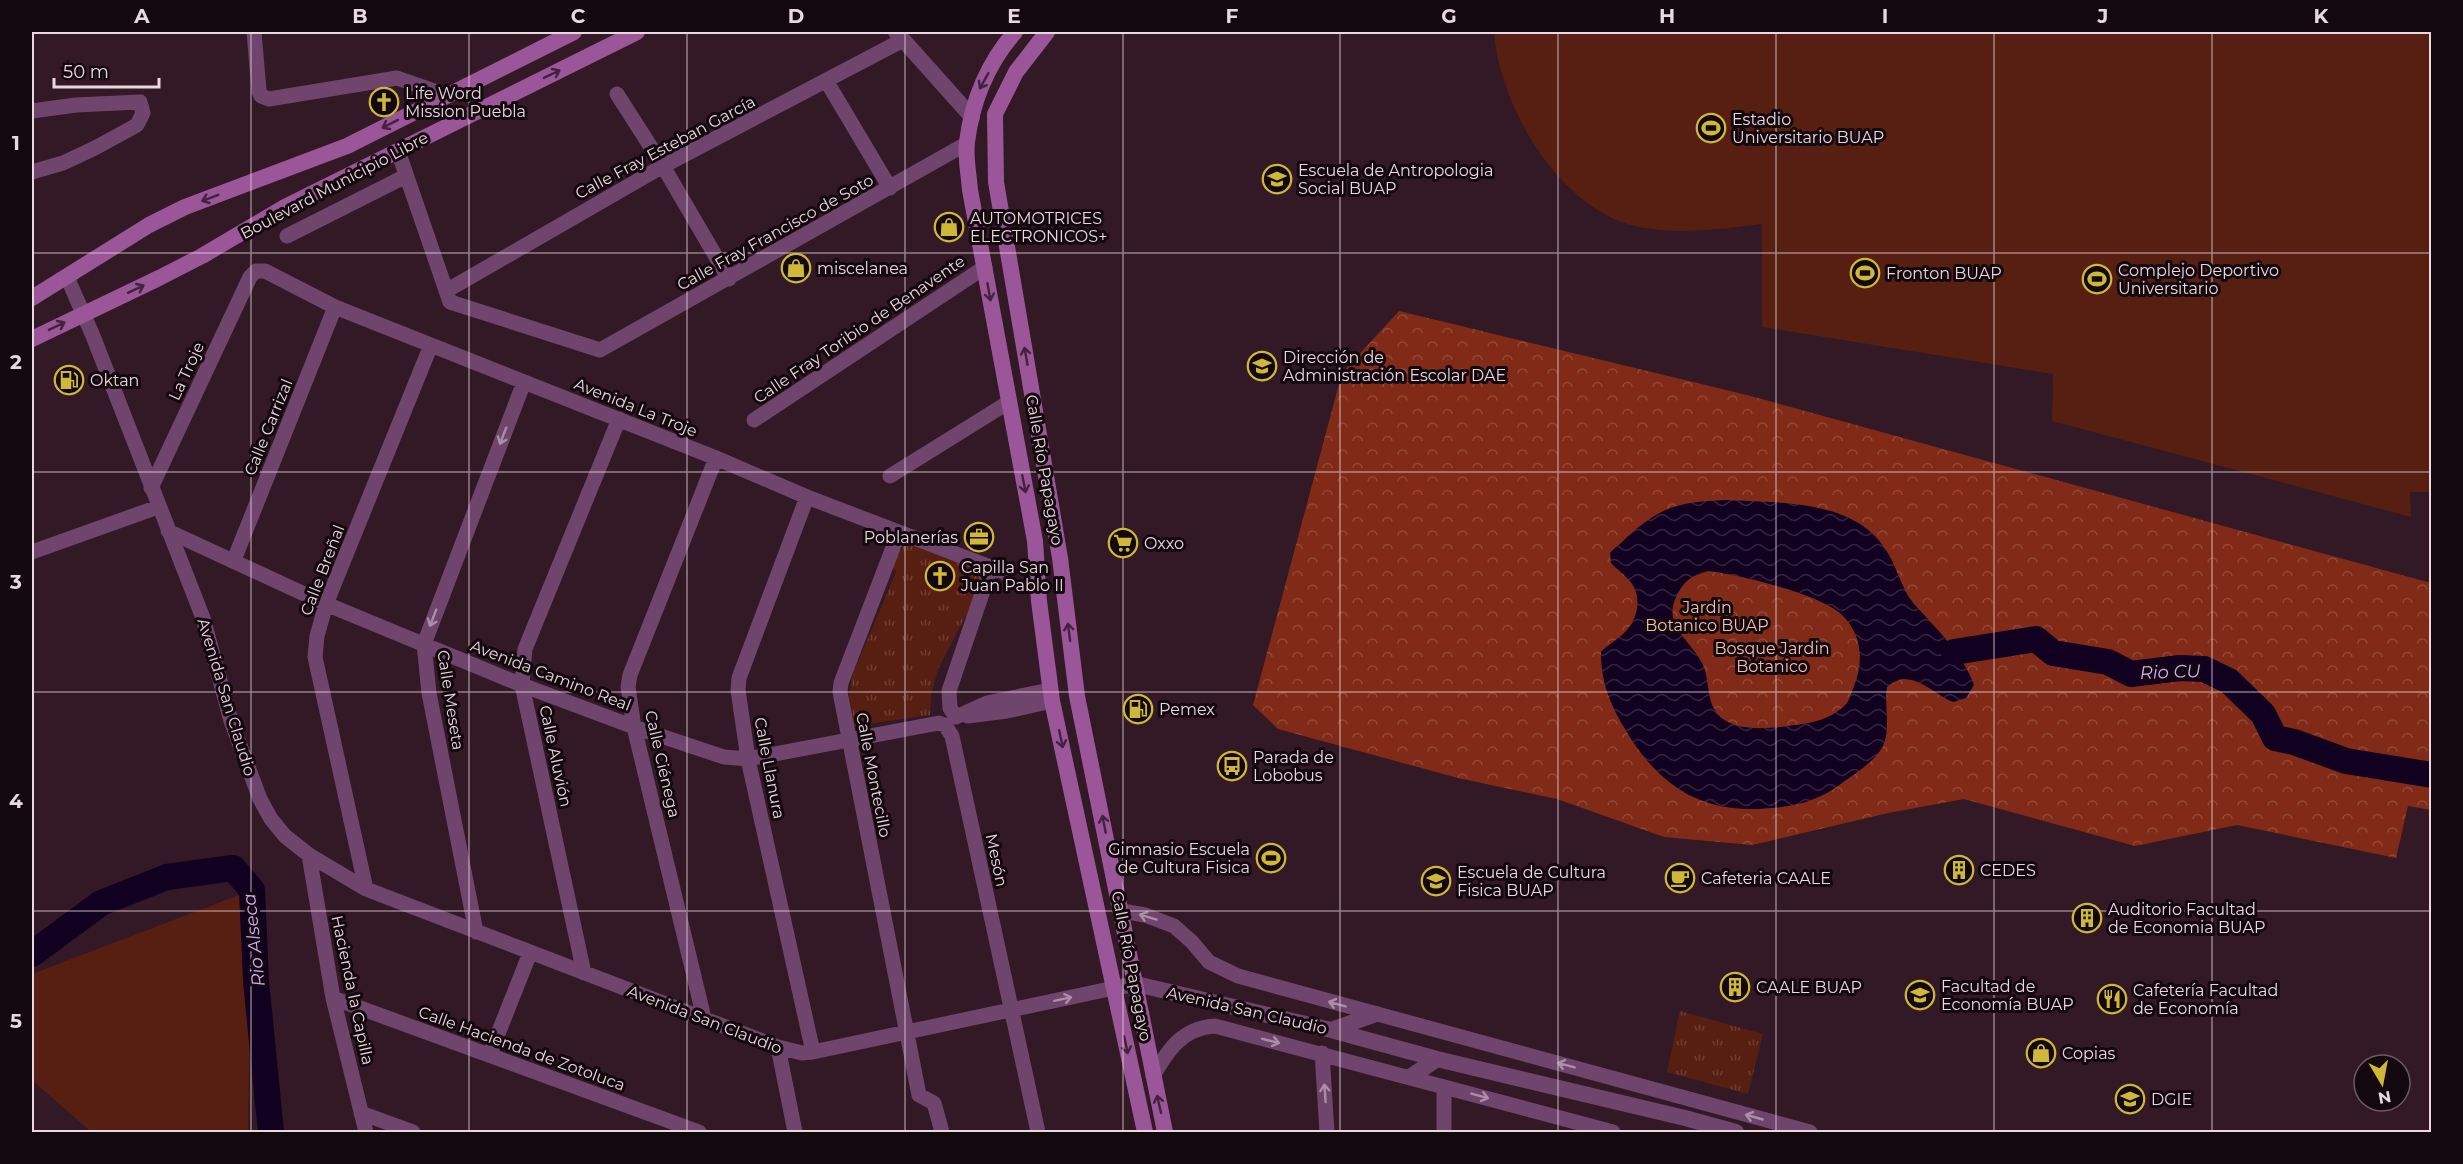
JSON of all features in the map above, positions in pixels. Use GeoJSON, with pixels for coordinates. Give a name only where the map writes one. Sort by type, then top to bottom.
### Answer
{"type":"FeatureCollection","features":[{"type":"Feature","properties":{"kind":"main road","name":"Boulevard Municipio Libre"},"geometry":{"type":"LineString","coordinates":[[32,298],[158,220],[185,207],[347,146],[574,32]]}},
{"type":"Feature","properties":{"kind":"main road","name":"Boulevard Municipio Libre"},"geometry":{"type":"LineString","coordinates":[[32,339],[202,256],[285,207],[638,32]]}},
{"type":"Feature","properties":{"kind":"main road","name":"Calle Río Papagayo"},"geometry":{"type":"LineString","coordinates":[[1014,32],[979,89],[966,144],[970,190],[1035,541],[1039,601],[1051,695],[1145,1132]]}},
{"type":"Feature","properties":{"kind":"main road","name":"Calle Río Papagayo"},"geometry":{"type":"LineString","coordinates":[[1047,32],[1016,72],[995,114],[996,182],[1060,558],[1077,696],[1165,1132]]}},
{"type":"Feature","properties":{"kind":"street"},"geometry":{"type":"LineString","coordinates":[[254,32],[259,91],[261,96],[269,99],[397,78],[446,95]]}},
{"type":"Feature","properties":{"kind":"street"},"geometry":{"type":"LineString","coordinates":[[899,36],[972,117]]}},
{"type":"Feature","properties":{"kind":"street","name":"Calle Fray Esteban García"},"geometry":{"type":"LineString","coordinates":[[446,291],[663,166],[827,82],[899,36]]}},
{"type":"Feature","properties":{"kind":"street"},"geometry":{"type":"LineString","coordinates":[[827,82],[890,188]]}},
{"type":"Feature","properties":{"kind":"street"},"geometry":{"type":"LineString","coordinates":[[617,94],[663,166],[729,279]]}},
{"type":"Feature","properties":{"kind":"street"},"geometry":{"type":"LineString","coordinates":[[32,111],[140,102],[143,113],[137,125],[95,148],[63,163],[32,172]]}},
{"type":"Feature","properties":{"kind":"street","name":"Calle Fray Francisco de Soto"},"geometry":{"type":"LineString","coordinates":[[446,291],[450,302],[600,350],[966,144]]}},
{"type":"Feature","properties":{"kind":"street"},"geometry":{"type":"LineString","coordinates":[[398,151],[446,291]]}},
{"type":"Feature","properties":{"kind":"street"},"geometry":{"type":"LineString","coordinates":[[287,236],[406,176]]}},
{"type":"Feature","properties":{"kind":"street","name":"Calle Fray Toribio de Benavente"},"geometry":{"type":"LineString","coordinates":[[754,420],[985,267]]}},
{"type":"Feature","properties":{"kind":"street","name":"Avenida La Troje"},"geometry":{"type":"LineString","coordinates":[[255,271],[266,271],[335,307],[716,458],[807,497],[1006,573]]}},
{"type":"Feature","properties":{"kind":"street","name":"La Troje"},"geometry":{"type":"LineString","coordinates":[[151,488],[250,277],[255,271]]}},
{"type":"Feature","properties":{"kind":"street","name":"Avenida San Claudio"},"geometry":{"type":"LineString","coordinates":[[67,277],[203,618],[231,721],[260,799],[271,819],[285,836],[309,855],[366,889],[778,1047],[802,1053],[813,1053],[1136,984],[1331,1030],[1437,1059],[1736,1132]]}},
{"type":"Feature","properties":{"kind":"street","name":"Calle Carrizal"},"geometry":{"type":"LineString","coordinates":[[234,560],[335,307]]}},
{"type":"Feature","properties":{"kind":"street","name":"Calle Breñal"},"geometry":{"type":"LineString","coordinates":[[366,889],[315,657],[317,636],[326,604],[431,345]]}},
{"type":"Feature","properties":{"kind":"street","name":"Calle Meseta"},"geometry":{"type":"LineString","coordinates":[[476,932],[429,693],[423,644],[524,382]]}},
{"type":"Feature","properties":{"kind":"street"},"geometry":{"type":"LineString","coordinates":[[890,476],[1009,402]]}},
{"type":"Feature","properties":{"kind":"street","name":"Calle Aluvión"},"geometry":{"type":"LineString","coordinates":[[584,973],[522,685],[525,649],[619,419]]}},
{"type":"Feature","properties":{"kind":"street","name":"Calle Ciénega"},"geometry":{"type":"LineString","coordinates":[[704,1018],[634,727],[628,687],[630,675],[716,458]]}},
{"type":"Feature","properties":{"kind":"street","name":"Calle Llanura"},"geometry":{"type":"LineString","coordinates":[[807,497],[740,678],[738,690],[748,759],[813,1053]]}},
{"type":"Feature","properties":{"kind":"street"},"geometry":{"type":"LineString","coordinates":[[32,552],[158,507]]}},
{"type":"Feature","properties":{"kind":"street","name":"Avenida Camino Real"},"geometry":{"type":"LineString","coordinates":[[168,531],[326,604],[522,685],[634,727],[724,757],[748,759],[939,723]]}},
{"type":"Feature","properties":{"kind":"street","name":"Calle Montecillo"},"geometry":{"type":"LineString","coordinates":[[899,532],[840,688],[848,740],[919,1095],[934,1103],[942,1132]]}},
{"type":"Feature","properties":{"kind":"street"},"geometry":{"type":"LineString","coordinates":[[991,567],[949,691],[950,708],[956,717],[987,703],[1051,695]]}},
{"type":"Feature","properties":{"kind":"street","name":"Mesón"},"geometry":{"type":"LineString","coordinates":[[939,723],[945,725],[952,736],[1038,1132]]}},
{"type":"Feature","properties":{"kind":"street","name":"Hacienda la Capilla"},"geometry":{"type":"LineString","coordinates":[[309,855],[333,998],[366,1132]]}},
{"type":"Feature","properties":{"kind":"street","name":"Avenida San Claudio"},"geometry":{"type":"LineString","coordinates":[[1122,912],[1145,915],[1174,926],[1185,934],[1209,962],[1224,971],[1810,1132]]}},
{"type":"Feature","properties":{"kind":"street"},"geometry":{"type":"LineString","coordinates":[[490,1054],[530,952]]}},
{"type":"Feature","properties":{"kind":"street","name":"Calle Hacienda de Zotoluca"},"geometry":{"type":"LineString","coordinates":[[333,998],[490,1054],[675,1128],[699,1132]]}},
{"type":"Feature","properties":{"kind":"street"},"geometry":{"type":"LineString","coordinates":[[1331,1030],[1376,1014]]}},
{"type":"Feature","properties":{"kind":"street","name":"Avenida San Claudio"},"geometry":{"type":"LineString","coordinates":[[1153,1076],[1176,1042],[1184,1035],[1202,1027],[1215,1026],[1410,1077],[1582,1128],[1613,1132]]}},
{"type":"Feature","properties":{"kind":"street"},"geometry":{"type":"LineString","coordinates":[[778,1047],[795,1132]]}},
{"type":"Feature","properties":{"kind":"street"},"geometry":{"type":"LineString","coordinates":[[1322,1053],[1327,1132]]}},
{"type":"Feature","properties":{"kind":"street"},"geometry":{"type":"LineString","coordinates":[[1410,1077],[1437,1059]]}},
{"type":"Feature","properties":{"kind":"street"},"geometry":{"type":"LineString","coordinates":[[1444,1087],[1444,1132]]}},
{"type":"Feature","properties":{"kind":"street"},"geometry":{"type":"LineString","coordinates":[[361,1113],[412,1132]]}},
{"type":"Feature","properties":{"kind":"green space","name":"Complejo Deportivo Universitario"},"geometry":{"type":"Polygon","coordinates":[[[1494,32],[2431,32],[2431,492],[2410,492],[2411,517],[2052,421],[2053,374],[1762,327],[1762,224],[1669,231],[1639,227],[1610,217],[1584,200],[1560,178],[1539,151],[1521,122],[1498,61],[1494,32]]]}},
{"type":"Feature","properties":{"kind":"green space","name":"Jardin Botanico BUAP"},"geometry":{"type":"Polygon","coordinates":[[[1399,311],[1747,395],[2431,583],[2431,810],[2408,806],[2396,858],[2237,825],[2135,846],[1964,799],[1888,813],[1752,845],[1664,837],[1557,799],[1458,778],[1278,729],[1253,705],[1342,373],[1399,311]]]}},
{"type":"Feature","properties":{"kind":"green space"},"geometry":{"type":"Polygon","coordinates":[[[904,536],[986,567],[973,602],[938,669],[931,695],[930,715],[854,726],[849,697],[852,676],[896,572],[892,567],[896,552],[902,549],[904,536]]]}},
{"type":"Feature","properties":{"kind":"green space"},"geometry":{"type":"Polygon","coordinates":[[[252,890],[248,1132],[91,1132],[32,1080],[32,974],[252,890]]]}},
{"type":"Feature","properties":{"kind":"green space"},"geometry":{"type":"Polygon","coordinates":[[[1680,1011],[1763,1034],[1748,1094],[1667,1072],[1680,1011]]]}},
{"type":"Feature","properties":{"kind":"water"},"geometry":{"type":"Polygon","coordinates":[[[1727,500],[1812,507],[1853,520],[1870,531],[1884,547],[1909,597],[1948,642],[1963,663],[1974,685],[1966,698],[1953,702],[1913,680],[1896,681],[1887,687],[1887,732],[1880,751],[1865,766],[1834,789],[1800,804],[1747,809],[1724,807],[1685,793],[1653,767],[1638,749],[1615,711],[1605,683],[1601,652],[1628,629],[1637,608],[1633,585],[1611,563],[1610,553],[1640,526],[1673,507],[1697,502],[1727,500]],[[1709,571],[1694,576],[1684,584],[1673,605],[1675,623],[1703,665],[1712,703],[1719,716],[1734,725],[1774,728],[1815,722],[1843,707],[1849,699],[1857,677],[1860,658],[1854,631],[1842,615],[1831,607],[1798,593],[1709,571]]]}},
{"type":"Feature","properties":{"kind":"waterway","name":"Rio CU"},"geometry":{"type":"LineString","coordinates":[[1954,652],[2036,639],[2053,653],[2108,662],[2131,674],[2180,668],[2204,669],[2229,681],[2263,714],[2275,738],[2294,742],[2346,761],[2432,775]]}},
{"type":"Feature","properties":{"kind":"waterway","name":"Rio Alseca"},"geometry":{"type":"LineString","coordinates":[[32,954],[101,903],[167,877],[233,868],[252,890],[256,981],[271,1132]]}},
{"type":"Feature","properties":{"kind":"place","name":"Life Word Mission Puebla"},"geometry":{"type":"Point","coordinates":[384,102]}},
{"type":"Feature","properties":{"kind":"place","name":"Estadio Universitario BUAP"},"geometry":{"type":"Point","coordinates":[1711,128]}},
{"type":"Feature","properties":{"kind":"place","name":"Escuela de Antropologia Social BUAP"},"geometry":{"type":"Point","coordinates":[1277,179]}},
{"type":"Feature","properties":{"kind":"place","name":"AUTOMOTRICES ELECTRONICOS+"},"geometry":{"type":"Point","coordinates":[949,227]}},
{"type":"Feature","properties":{"kind":"place","name":"miscelanea"},"geometry":{"type":"Point","coordinates":[796,268]}},
{"type":"Feature","properties":{"kind":"place","name":"Fronton BUAP"},"geometry":{"type":"Point","coordinates":[1865,273]}},
{"type":"Feature","properties":{"kind":"place","name":"Complejo Deportivo Universitario"},"geometry":{"type":"Point","coordinates":[2097,279]}},
{"type":"Feature","properties":{"kind":"place","name":"Dirección de Administración Escolar DAE"},"geometry":{"type":"Point","coordinates":[1262,366]}},
{"type":"Feature","properties":{"kind":"place","name":"Oktan"},"geometry":{"type":"Point","coordinates":[69,380]}},
{"type":"Feature","properties":{"kind":"place","name":"Poblanerías"},"geometry":{"type":"Point","coordinates":[979,537]}},
{"type":"Feature","properties":{"kind":"place","name":"Oxxo"},"geometry":{"type":"Point","coordinates":[1123,543]}},
{"type":"Feature","properties":{"kind":"place","name":"Capilla San Juan Pablo II"},"geometry":{"type":"Point","coordinates":[940,576]}},
{"type":"Feature","properties":{"kind":"place","name":"Pemex"},"geometry":{"type":"Point","coordinates":[1138,709]}},
{"type":"Feature","properties":{"kind":"place","name":"Parada de Lobobus"},"geometry":{"type":"Point","coordinates":[1232,766]}},
{"type":"Feature","properties":{"kind":"place","name":"Gimnasio Escuela de Cultura Fisica"},"geometry":{"type":"Point","coordinates":[1271,858]}},
{"type":"Feature","properties":{"kind":"place","name":"CEDES"},"geometry":{"type":"Point","coordinates":[1959,870]}},
{"type":"Feature","properties":{"kind":"place","name":"Cafeteria CAALE"},"geometry":{"type":"Point","coordinates":[1680,878]}},
{"type":"Feature","properties":{"kind":"place","name":"Escuela de Cultura Fisica BUAP"},"geometry":{"type":"Point","coordinates":[1436,881]}},
{"type":"Feature","properties":{"kind":"place","name":"Auditorio Facultad de Economia BUAP"},"geometry":{"type":"Point","coordinates":[2087,918]}},
{"type":"Feature","properties":{"kind":"place","name":"CAALE BUAP"},"geometry":{"type":"Point","coordinates":[1735,987]}},
{"type":"Feature","properties":{"kind":"place","name":"Facultad de Economía BUAP"},"geometry":{"type":"Point","coordinates":[1920,995]}},
{"type":"Feature","properties":{"kind":"place","name":"Cafetería Facultad de Economía"},"geometry":{"type":"Point","coordinates":[2112,999]}},
{"type":"Feature","properties":{"kind":"place","name":"Copias"},"geometry":{"type":"Point","coordinates":[2041,1053]}},
{"type":"Feature","properties":{"kind":"place","name":"DGIE"},"geometry":{"type":"Point","coordinates":[2130,1099]}},
{"type":"Feature","properties":{"kind":"park label","name":"Bosque Jardin Botanico"},"geometry":{"type":"Point","coordinates":[1772,657]}}]}
